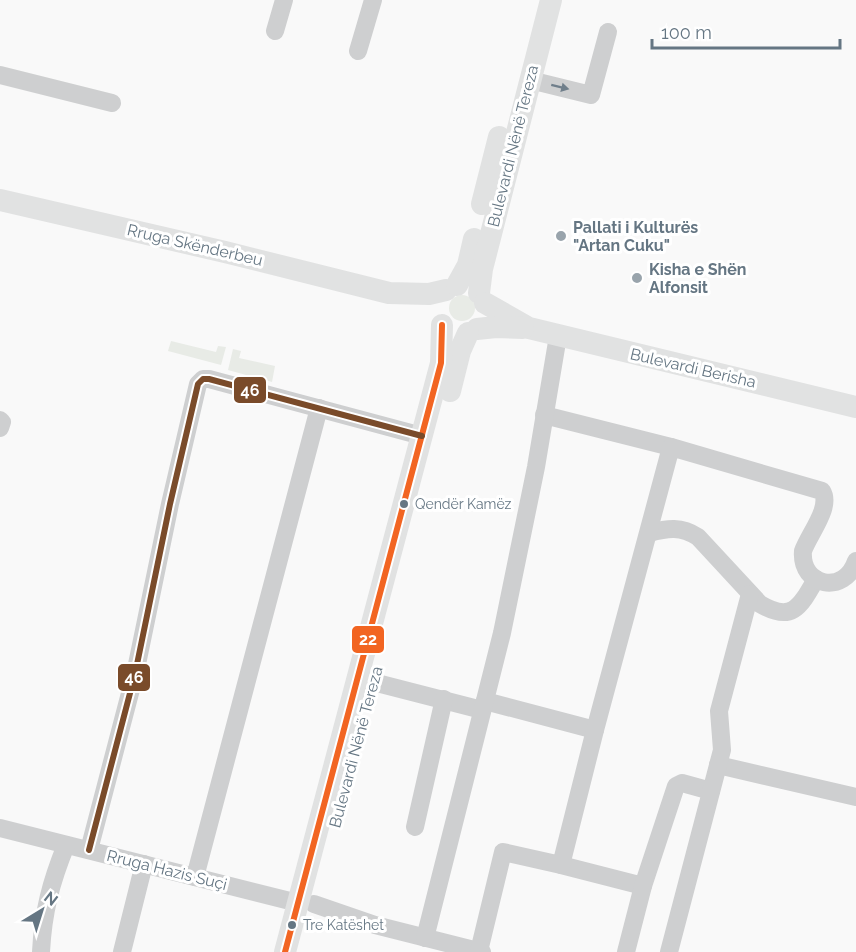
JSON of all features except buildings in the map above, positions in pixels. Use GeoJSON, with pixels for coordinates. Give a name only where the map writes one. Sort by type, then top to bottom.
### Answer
{"type":"FeatureCollection","features":[{"type":"Feature","properties":{"kind":"main road","name":"Bulevardi Nënë Tereza"},"geometry":{"type":"LineString","coordinates":[[301,952],[306,903],[441,363],[438,301],[452,288],[468,265],[536,0]]}},
{"type":"Feature","properties":{"kind":"main road","name":"Bulevardi Nënë Tereza"},"geometry":{"type":"LineString","coordinates":[[285,952],[306,903],[373,682],[460,351],[485,316],[482,298],[482,269],[551,0]]}},
{"type":"Feature","properties":{"kind":"main road","name":"Rruga Skënderbeu"},"geometry":{"type":"LineString","coordinates":[[0,200],[389,292],[429,294],[452,288]]}},
{"type":"Feature","properties":{"kind":"main road"},"geometry":{"type":"LineString","coordinates":[[452,288],[471,287],[482,298]]}},
{"type":"Feature","properties":{"kind":"main road","name":"Rruga Skënderbeu"},"geometry":{"type":"LineString","coordinates":[[389,292],[440,322]]}},
{"type":"Feature","properties":{"kind":"main road","name":"Bulevardi Berisha"},"geometry":{"type":"LineString","coordinates":[[482,298],[529,328]]}},
{"type":"Feature","properties":{"kind":"main road"},"geometry":{"type":"LineString","coordinates":[[440,322],[454,333],[473,331]]}},
{"type":"Feature","properties":{"kind":"main road","name":"Bulevardi Berisha"},"geometry":{"type":"LineString","coordinates":[[473,331],[496,327],[529,328],[856,407]]}},
{"type":"Feature","properties":{"kind":"street"},"geometry":{"type":"LineString","coordinates":[[275,31],[284,0]]}},
{"type":"Feature","properties":{"kind":"street"},"geometry":{"type":"LineString","coordinates":[[357,51],[373,0]]}},
{"type":"Feature","properties":{"kind":"street"},"geometry":{"type":"LineString","coordinates":[[530,80],[591,95],[608,32]]}},
{"type":"Feature","properties":{"kind":"street"},"geometry":{"type":"LineString","coordinates":[[0,75],[112,103]]}},
{"type":"Feature","properties":{"kind":"street"},"geometry":{"type":"LineString","coordinates":[[428,943],[521,548],[558,336]]}},
{"type":"Feature","properties":{"kind":"street"},"geometry":{"type":"LineString","coordinates":[[89,850],[104,784],[135,674],[170,504],[198,384],[203,379],[209,379],[422,436]]}},
{"type":"Feature","properties":{"kind":"street"},"geometry":{"type":"LineString","coordinates":[[195,877],[319,408]]}},
{"type":"Feature","properties":{"kind":"street"},"geometry":{"type":"LineString","coordinates":[[544,415],[671,447],[822,491],[825,496],[825,506],[808,538],[802,557],[807,571],[823,581],[836,582],[850,574],[856,561]]}},
{"type":"Feature","properties":{"kind":"street"},"geometry":{"type":"LineString","coordinates":[[561,865],[671,447]]}},
{"type":"Feature","properties":{"kind":"street"},"geometry":{"type":"LineString","coordinates":[[649,533],[676,527],[687,530],[698,537],[750,594],[770,610],[784,613],[797,609],[823,581]]}},
{"type":"Feature","properties":{"kind":"street"},"geometry":{"type":"LineString","coordinates":[[669,952],[722,750],[719,711],[750,594]]}},
{"type":"Feature","properties":{"kind":"street"},"geometry":{"type":"LineString","coordinates":[[373,682],[595,730]]}},
{"type":"Feature","properties":{"kind":"street"},"geometry":{"type":"LineString","coordinates":[[415,827],[444,699]]}},
{"type":"Feature","properties":{"kind":"street"},"geometry":{"type":"LineString","coordinates":[[718,765],[856,797]]}},
{"type":"Feature","properties":{"kind":"street"},"geometry":{"type":"LineString","coordinates":[[627,952],[643,886],[676,786],[682,783],[711,791]]}},
{"type":"Feature","properties":{"kind":"street","name":"Rruga Hazis Suçi"},"geometry":{"type":"LineString","coordinates":[[0,828],[306,903],[428,943],[481,952]]}},
{"type":"Feature","properties":{"kind":"street"},"geometry":{"type":"LineString","coordinates":[[41,952],[48,896],[66,845]]}},
{"type":"Feature","properties":{"kind":"street"},"geometry":{"type":"LineString","coordinates":[[481,952],[503,852],[643,886]]}},
{"type":"Feature","properties":{"kind":"street"},"geometry":{"type":"LineString","coordinates":[[122,952],[144,864]]}},
{"type":"Feature","properties":{"kind":"shaded area"},"geometry":{"type":"Polygon","coordinates":[[[462,295],[471,299],[475,308],[471,317],[462,321],[453,317],[449,308],[453,299],[462,295]]]}},
{"type":"Feature","properties":{"kind":"shaded area"},"geometry":{"type":"Polygon","coordinates":[[[171,341],[216,352],[218,346],[226,347],[221,365],[168,351],[171,341]]]}},
{"type":"Feature","properties":{"kind":"shaded area"},"geometry":{"type":"Polygon","coordinates":[[[233,349],[241,351],[239,358],[275,366],[272,382],[228,370],[233,349]]]}},
{"type":"Feature","properties":{"kind":"transit line","name":"22"},"geometry":{"type":"LineString","coordinates":[[285,952],[441,363],[442,325]]}},
{"type":"Feature","properties":{"kind":"transit line","name":"46"},"geometry":{"type":"LineString","coordinates":[[89,850],[135,674],[170,504],[198,384],[203,379],[209,379],[422,436]]}},
{"type":"Feature","properties":{"kind":"place","name":"Pallati i Kulturës \"Artan Cuku\""},"geometry":{"type":"Point","coordinates":[561,236]}},
{"type":"Feature","properties":{"kind":"place","name":"Kisha e Shën Alfonsit"},"geometry":{"type":"Point","coordinates":[637,278]}},
{"type":"Feature","properties":{"kind":"place","name":"Qendër Kamëz"},"geometry":{"type":"Point","coordinates":[404,504]}},
{"type":"Feature","properties":{"kind":"place","name":"Tre Katëshet"},"geometry":{"type":"Point","coordinates":[292,925]}}]}
